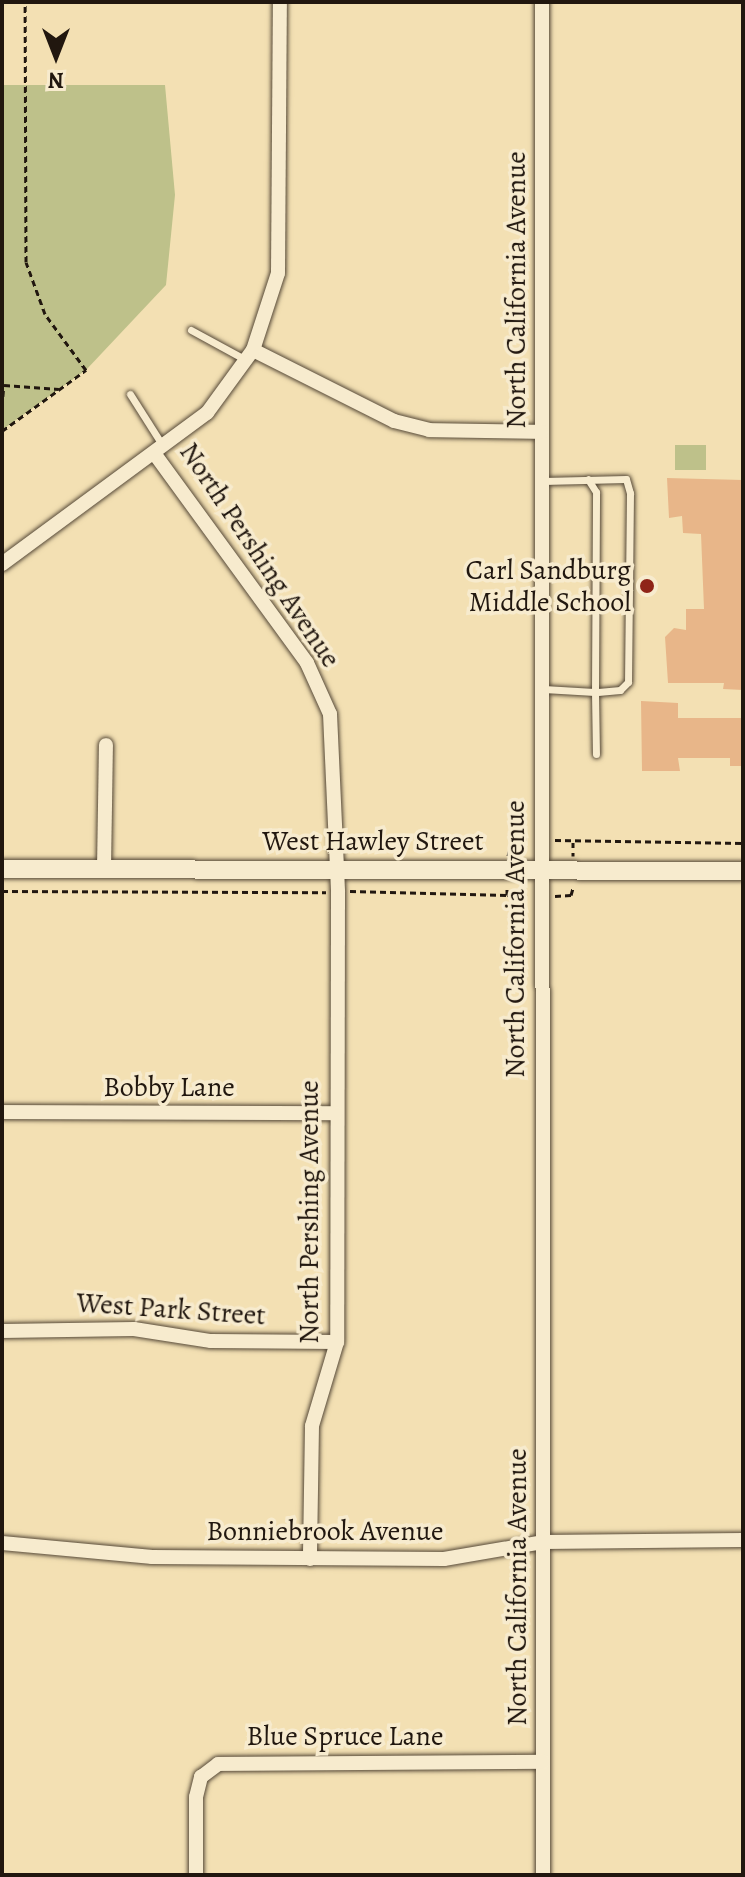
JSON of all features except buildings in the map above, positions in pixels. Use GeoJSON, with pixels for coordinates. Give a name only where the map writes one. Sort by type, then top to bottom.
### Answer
{"type":"FeatureCollection","features":[{"type":"Feature","properties":{"kind":"street","name":"North Pershing Avenue"},"geometry":{"type":"LineString","coordinates":[[280,2],[278,273],[251,355],[207,413],[159,450],[307,663],[330,714],[334,869],[338,892],[337,1342],[312,1426],[310,1559]]}},
{"type":"Feature","properties":{"kind":"street","name":"North California Avenue"},"geometry":{"type":"LineString","coordinates":[[542,2],[543,1875]]}},
{"type":"Feature","properties":{"kind":"street"},"geometry":{"type":"LineString","coordinates":[[251,355],[394,421],[429,430],[541,432]]}},
{"type":"Feature","properties":{"kind":"street"},"geometry":{"type":"LineString","coordinates":[[2,564],[159,450]]}},
{"type":"Feature","properties":{"kind":"street"},"geometry":{"type":"LineString","coordinates":[[104,869],[106,745]]}},
{"type":"Feature","properties":{"kind":"street","name":"West Hawley Street"},"geometry":{"type":"LineString","coordinates":[[2,869],[743,871]]}},
{"type":"Feature","properties":{"kind":"street","name":"Bobby Lane"},"geometry":{"type":"LineString","coordinates":[[2,1112],[336,1113]]}},
{"type":"Feature","properties":{"kind":"street","name":"West Park Street"},"geometry":{"type":"LineString","coordinates":[[2,1331],[134,1329],[211,1341],[337,1342]]}},
{"type":"Feature","properties":{"kind":"street","name":"Bonniebrook Avenue"},"geometry":{"type":"LineString","coordinates":[[2,1543],[152,1557],[444,1559],[543,1542],[743,1540]]}},
{"type":"Feature","properties":{"kind":"street","name":"Blue Spruce Lane"},"geometry":{"type":"LineString","coordinates":[[196,1875],[196,1797],[201,1777],[218,1764],[543,1762]]}},
{"type":"Feature","properties":{"kind":"lane"},"geometry":{"type":"LineString","coordinates":[[191,330],[251,355]]}},
{"type":"Feature","properties":{"kind":"lane"},"geometry":{"type":"LineString","coordinates":[[130,394],[159,450]]}},
{"type":"Feature","properties":{"kind":"lane"},"geometry":{"type":"LineString","coordinates":[[588,479],[596,492],[596,754]]}},
{"type":"Feature","properties":{"kind":"lane"},"geometry":{"type":"LineString","coordinates":[[541,481],[626,479],[630,493],[628,682],[620,690],[541,689]]}},
{"type":"Feature","properties":{"kind":"path"},"geometry":{"type":"LineString","coordinates":[[2,431],[86,370],[45,314],[26,262],[25,2]]}},
{"type":"Feature","properties":{"kind":"path"},"geometry":{"type":"LineString","coordinates":[[2,406],[4,385],[60,389]]}},
{"type":"Feature","properties":{"kind":"path"},"geometry":{"type":"LineString","coordinates":[[508,847],[521,839]]}},
{"type":"Feature","properties":{"kind":"path"},"geometry":{"type":"LineString","coordinates":[[565,840],[743,843]]}},
{"type":"Feature","properties":{"kind":"path"},"geometry":{"type":"LineString","coordinates":[[573,842],[574,849]]}},
{"type":"Feature","properties":{"kind":"path"},"geometry":{"type":"LineString","coordinates":[[507,886],[507,895]]}},
{"type":"Feature","properties":{"kind":"path"},"geometry":{"type":"LineString","coordinates":[[2,891],[520,896]]}},
{"type":"Feature","properties":{"kind":"path"},"geometry":{"type":"LineString","coordinates":[[566,896],[572,891]]}},
{"type":"Feature","properties":{"kind":"green space"},"geometry":{"type":"Polygon","coordinates":[[[2,85],[165,85],[175,195],[166,285],[86,370],[2,430],[2,85]]]}},
{"type":"Feature","properties":{"kind":"green space"},"geometry":{"type":"Polygon","coordinates":[[[675,445],[706,445],[706,470],[675,470],[675,445]]]}},
{"type":"Feature","properties":{"kind":"place","name":"Carl Sandburg Middle School"},"geometry":{"type":"Point","coordinates":[647,586]}}]}
